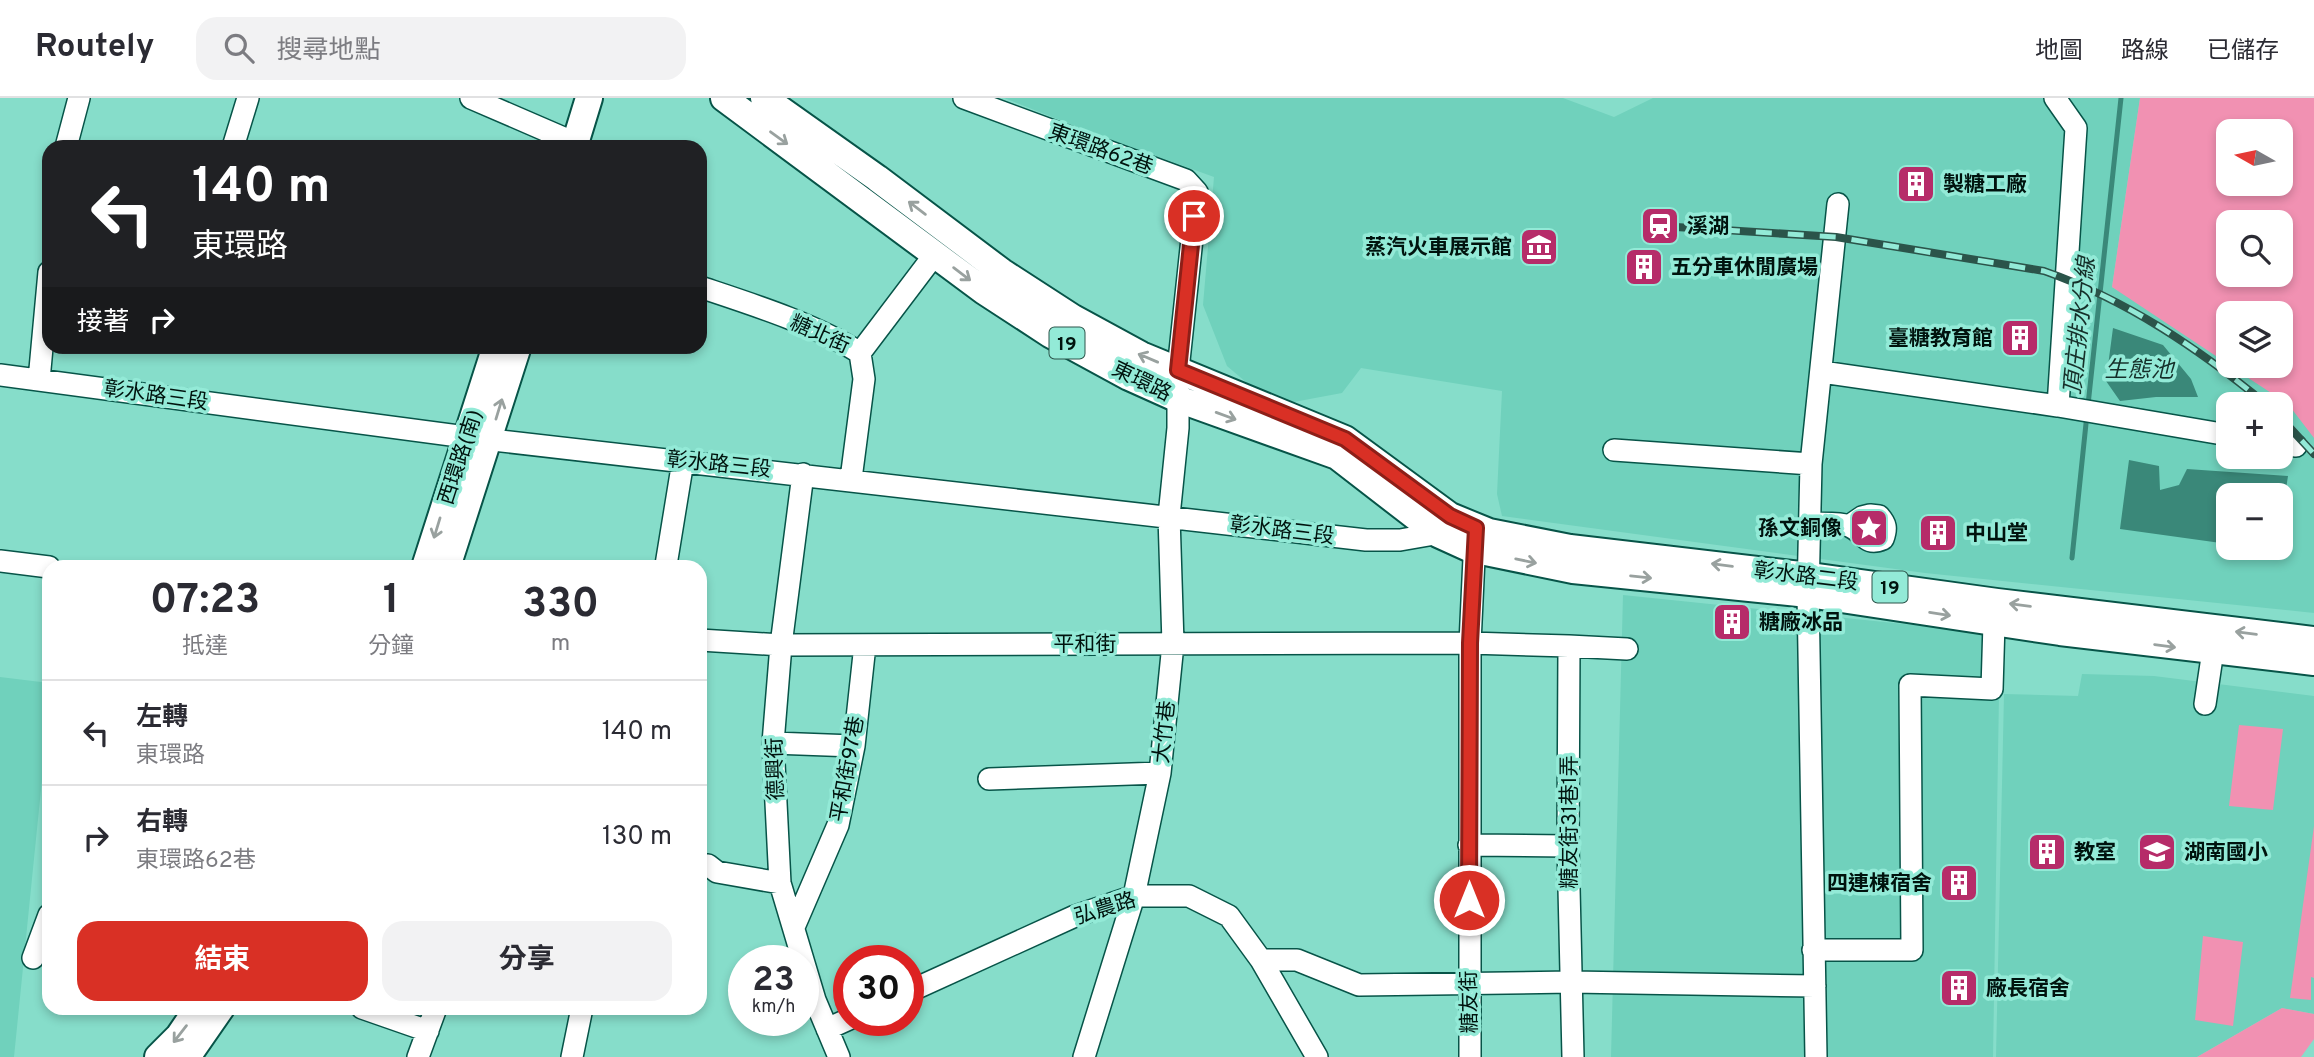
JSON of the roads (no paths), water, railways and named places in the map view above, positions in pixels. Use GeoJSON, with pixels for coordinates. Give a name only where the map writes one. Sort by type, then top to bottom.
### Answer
{"type":"FeatureCollection","features":[{"type":"Feature","properties":{"kind":"main road"},"geometry":{"type":"LineString","coordinates":[[566,140],[571,98]]}},
{"type":"Feature","properties":{"kind":"main road"},"geometry":{"type":"LineString","coordinates":[[568,140],[589,98]]}},
{"type":"Feature","properties":{"kind":"main road","name":"東環路"},"geometry":{"type":"LineString","coordinates":[[724,98],[984,291],[1050,334],[1129,376],[1178,398],[1338,456],[1438,534]]}},
{"type":"Feature","properties":{"kind":"main road","name":"東環路"},"geometry":{"type":"LineString","coordinates":[[764,98],[877,178],[1002,272],[1084,324],[1141,355],[1345,439],[1472,534]]}},
{"type":"Feature","properties":{"kind":"main road","name":"西環路(南)"},"geometry":{"type":"LineString","coordinates":[[449,560],[478,438],[494,354]]}},
{"type":"Feature","properties":{"kind":"main road","name":"西環路(南)"},"geometry":{"type":"LineString","coordinates":[[428,560],[515,354]]}},
{"type":"Feature","properties":{"kind":"main road","name":"19"},"geometry":{"type":"LineString","coordinates":[[1438,534],[1472,534]]}},
{"type":"Feature","properties":{"kind":"main road","name":"彰水路二段"},"geometry":{"type":"LineString","coordinates":[[1472,534],[1573,570],[1808,585],[1997,602],[2214,640],[2314,662]]}},
{"type":"Feature","properties":{"kind":"main road","name":"彰水路二段"},"geometry":{"type":"LineString","coordinates":[[1472,534],[1808,585],[1994,622],[2214,640],[2314,640]]}},
{"type":"Feature","properties":{"kind":"main road"},"geometry":{"type":"LineString","coordinates":[[159,1057],[179,1036],[193,1015]]}},
{"type":"Feature","properties":{"kind":"main road"},"geometry":{"type":"LineString","coordinates":[[187,1057],[216,1015]]}},
{"type":"Feature","properties":{"kind":"street"},"geometry":{"type":"LineString","coordinates":[[68,140],[79,98]]}},
{"type":"Feature","properties":{"kind":"street"},"geometry":{"type":"LineString","coordinates":[[471,98],[558,140]]}},
{"type":"Feature","properties":{"kind":"street","name":"東環路62巷"},"geometry":{"type":"LineString","coordinates":[[964,98],[1186,180],[1197,191],[1178,370],[1178,398]]}},
{"type":"Feature","properties":{"kind":"street"},"geometry":{"type":"LineString","coordinates":[[2055,98],[2076,128],[2077,409]]}},
{"type":"Feature","properties":{"kind":"street"},"geometry":{"type":"LineString","coordinates":[[234,140],[243,99]]}},
{"type":"Feature","properties":{"kind":"street"},"geometry":{"type":"LineString","coordinates":[[1816,1057],[1809,523],[1811,464],[1838,204]]}},
{"type":"Feature","properties":{"kind":"street"},"geometry":{"type":"LineString","coordinates":[[860,353],[935,254]]}},
{"type":"Feature","properties":{"kind":"street","name":"糖北街"},"geometry":{"type":"LineString","coordinates":[[707,289],[843,342],[860,353],[864,379],[851,479]]}},
{"type":"Feature","properties":{"kind":"street"},"geometry":{"type":"LineString","coordinates":[[39,380],[42,348]]}},
{"type":"Feature","properties":{"kind":"street"},"geometry":{"type":"LineString","coordinates":[[1822,372],[2077,409],[2216,433]]}},
{"type":"Feature","properties":{"kind":"street","name":"彰水路三段"},"geometry":{"type":"LineString","coordinates":[[0,375],[478,438],[1366,540],[1400,540],[1438,534]]}},
{"type":"Feature","properties":{"kind":"street","name":"大竹巷"},"geometry":{"type":"LineString","coordinates":[[1084,1057],[1133,896],[1160,773],[1173,644],[1169,516],[1178,428],[1178,398]]}},
{"type":"Feature","properties":{"kind":"street"},"geometry":{"type":"LineString","coordinates":[[1614,450],[1811,464]]}},
{"type":"Feature","properties":{"kind":"street"},"geometry":{"type":"LineString","coordinates":[[667,560],[683,461]]}},
{"type":"Feature","properties":{"kind":"street","name":"德興街"},"geometry":{"type":"LineString","coordinates":[[803,474],[780,645],[773,743],[780,883],[815,1000],[839,1057]]}},
{"type":"Feature","properties":{"kind":"street"},"geometry":{"type":"LineString","coordinates":[[1809,523],[1849,526]]}},
{"type":"Feature","properties":{"kind":"street","name":"糖友街"},"geometry":{"type":"LineString","coordinates":[[1470,1057],[1472,534]]}},
{"type":"Feature","properties":{"kind":"street"},"geometry":{"type":"LineString","coordinates":[[0,561],[42,566]]}},
{"type":"Feature","properties":{"kind":"street"},"geometry":{"type":"LineString","coordinates":[[1814,950],[1912,950],[1910,685],[1992,689],[1994,622]]}},
{"type":"Feature","properties":{"kind":"street","name":"平和街"},"geometry":{"type":"LineString","coordinates":[[707,640],[780,645],[1470,643],[1569,646]]}},
{"type":"Feature","properties":{"kind":"street"},"geometry":{"type":"LineString","coordinates":[[2205,704],[2214,640]]}},
{"type":"Feature","properties":{"kind":"street","name":"平和街97巷"},"geometry":{"type":"LineString","coordinates":[[794,927],[838,825],[854,746],[865,645]]}},
{"type":"Feature","properties":{"kind":"street"},"geometry":{"type":"LineString","coordinates":[[1569,646],[1627,649]]}},
{"type":"Feature","properties":{"kind":"street","name":"糖友街31巷1弄"},"geometry":{"type":"LineString","coordinates":[[1569,646],[1568,846],[1573,1057]]}},
{"type":"Feature","properties":{"kind":"street"},"geometry":{"type":"LineString","coordinates":[[773,743],[854,746]]}},
{"type":"Feature","properties":{"kind":"street"},"geometry":{"type":"LineString","coordinates":[[989,779],[1160,773]]}},
{"type":"Feature","properties":{"kind":"street"},"geometry":{"type":"LineString","coordinates":[[1469,845],[1568,846]]}},
{"type":"Feature","properties":{"kind":"street"},"geometry":{"type":"LineString","coordinates":[[708,865],[717,872],[780,883]]}},
{"type":"Feature","properties":{"kind":"street","name":"弘農路"},"geometry":{"type":"LineString","coordinates":[[924,985],[1075,916],[1133,896],[1189,896],[1229,916],[1261,960],[1317,1057]]}},
{"type":"Feature","properties":{"kind":"street"},"geometry":{"type":"LineString","coordinates":[[33,958],[42,934]]}},
{"type":"Feature","properties":{"kind":"street"},"geometry":{"type":"LineString","coordinates":[[1261,960],[1297,960],[1359,985],[1572,982],[1815,986]]}},
{"type":"Feature","properties":{"kind":"street"},"geometry":{"type":"LineString","coordinates":[[382,1015],[428,1031]]}},
{"type":"Feature","properties":{"kind":"street"},"geometry":{"type":"LineString","coordinates":[[418,1057],[434,1015]]}},
{"type":"Feature","properties":{"kind":"street"},"geometry":{"type":"LineString","coordinates":[[572,1057],[581,1015]]}},
{"type":"Feature","properties":{"kind":"street"},"geometry":{"type":"LineString","coordinates":[[827,1029],[833,1026]]}},
{"type":"Feature","properties":{"kind":"water","name":"生態池"},"geometry":{"type":"Polygon","coordinates":[[[2113,328],[2163,345],[2191,379],[2198,397],[2156,397],[2120,401],[2106,381],[2113,328]]]}},
{"type":"Feature","properties":{"kind":"water"},"geometry":{"type":"Polygon","coordinates":[[[2129,460],[2159,466],[2160,490],[2179,485],[2187,469],[2288,476],[2287,483],[2216,483],[2216,542],[2120,529],[2129,460]]]}},
{"type":"Feature","properties":{"kind":"waterway","name":"頂庄排水分線"},"geometry":{"type":"LineString","coordinates":[[2088,405],[2121,98]]}},
{"type":"Feature","properties":{"kind":"waterway","name":"頂庄排水分線"},"geometry":{"type":"LineString","coordinates":[[2072,558],[2087,414]]}},
{"type":"Feature","properties":{"kind":"railway"},"geometry":{"type":"LineString","coordinates":[[1660,226],[1836,237],[2044,271],[2133,311],[2188,345],[2251,392]]}},
{"type":"Feature","properties":{"kind":"railway"},"geometry":{"type":"LineString","coordinates":[[2293,431],[2314,454]]}},
{"type":"Feature","properties":{"kind":"place","name":"製糖工廠"},"geometry":{"type":"Point","coordinates":[1916,184]}},
{"type":"Feature","properties":{"kind":"place","name":"溪湖"},"geometry":{"type":"Point","coordinates":[1660,226]}},
{"type":"Feature","properties":{"kind":"place","name":"蒸汽火車展示館"},"geometry":{"type":"Point","coordinates":[1539,247]}},
{"type":"Feature","properties":{"kind":"place","name":"五分車休閒廣場"},"geometry":{"type":"Point","coordinates":[1644,267]}},
{"type":"Feature","properties":{"kind":"place","name":"臺糖教育館"},"geometry":{"type":"Point","coordinates":[2020,338]}},
{"type":"Feature","properties":{"kind":"place","name":"孫文銅像"},"geometry":{"type":"Point","coordinates":[1869,528]}},
{"type":"Feature","properties":{"kind":"place","name":"中山堂"},"geometry":{"type":"Point","coordinates":[1938,533]}},
{"type":"Feature","properties":{"kind":"place","name":"糖廠冰品"},"geometry":{"type":"Point","coordinates":[1732,622]}},
{"type":"Feature","properties":{"kind":"place","name":"教室"},"geometry":{"type":"Point","coordinates":[2047,852]}},
{"type":"Feature","properties":{"kind":"place","name":"湖南國小"},"geometry":{"type":"Point","coordinates":[2157,852]}},
{"type":"Feature","properties":{"kind":"place","name":"四連棟宿舍"},"geometry":{"type":"Point","coordinates":[1959,883]}},
{"type":"Feature","properties":{"kind":"place","name":"廠長宿舍"},"geometry":{"type":"Point","coordinates":[1959,988]}}]}
